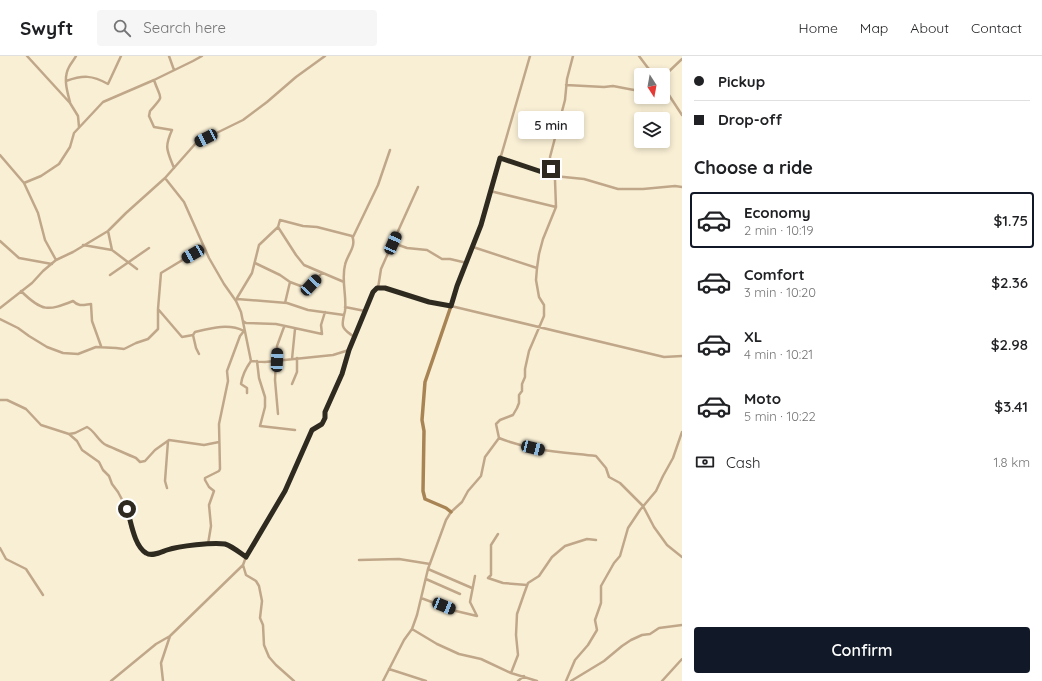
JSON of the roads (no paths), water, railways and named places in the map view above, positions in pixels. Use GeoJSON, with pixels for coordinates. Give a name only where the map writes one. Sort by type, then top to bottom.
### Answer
{"type":"FeatureCollection","features":[{"type":"Feature","properties":{"kind":"street"},"geometry":{"type":"LineString","coordinates":[[27,56],[70,103],[78,116],[79,127]]}},
{"type":"Feature","properties":{"kind":"street"},"geometry":{"type":"LineString","coordinates":[[70,103],[66,81],[67,71],[76,56]]}},
{"type":"Feature","properties":{"kind":"street"},"geometry":{"type":"LineString","coordinates":[[66,81],[81,76],[98,78],[108,84],[121,56]]}},
{"type":"Feature","properties":{"kind":"street"},"geometry":{"type":"LineString","coordinates":[[170,56],[174,70]]}},
{"type":"Feature","properties":{"kind":"street"},"geometry":{"type":"LineString","coordinates":[[24,183],[41,176],[60,164],[70,147],[74,133],[103,102],[193,62],[202,56]]}},
{"type":"Feature","properties":{"kind":"street"},"geometry":{"type":"LineString","coordinates":[[0,308],[32,283],[56,260],[73,252],[108,231],[165,178],[196,143],[243,120],[296,77],[325,56]]}},
{"type":"Feature","properties":{"kind":"street"},"geometry":{"type":"LineString","coordinates":[[450,512],[446,508],[424,499],[424,431],[422,420],[425,382],[457,286],[481,225],[530,56]]}},
{"type":"Feature","properties":{"kind":"street"},"geometry":{"type":"LineString","coordinates":[[383,681],[404,640],[412,629],[428,569],[446,520],[450,512],[462,502],[468,491],[481,476],[485,457],[499,438],[496,424],[500,420],[513,415],[519,403],[519,395],[522,391],[522,384],[525,377],[525,369],[529,351],[544,316],[544,305],[539,297],[536,280],[537,268],[543,239],[556,206],[554,176],[551,169],[550,157],[565,100],[566,79],[573,56]]}},
{"type":"Feature","properties":{"kind":"street"},"geometry":{"type":"LineString","coordinates":[[640,56],[648,68]]}},
{"type":"Feature","properties":{"kind":"street"},"geometry":{"type":"LineString","coordinates":[[670,70],[682,59]]}},
{"type":"Feature","properties":{"kind":"street"},"geometry":{"type":"LineString","coordinates":[[154,80],[161,97],[160,101],[150,111],[149,116],[154,126],[172,130],[167,141],[167,152],[174,168]]}},
{"type":"Feature","properties":{"kind":"street"},"geometry":{"type":"LineString","coordinates":[[566,85],[613,86],[634,90]]}},
{"type":"Feature","properties":{"kind":"street"},"geometry":{"type":"LineString","coordinates":[[670,97],[682,115]]}},
{"type":"Feature","properties":{"kind":"street"},"geometry":{"type":"LineString","coordinates":[[354,337],[343,327],[345,307],[345,265],[354,243],[354,237],[378,185],[390,150]]}},
{"type":"Feature","properties":{"kind":"street"},"geometry":{"type":"LineString","coordinates":[[0,155],[24,183],[38,213],[46,240],[56,260]]}},
{"type":"Feature","properties":{"kind":"street"},"geometry":{"type":"LineString","coordinates":[[500,158],[554,176],[584,178],[618,189],[643,190],[675,186],[682,187]]}},
{"type":"Feature","properties":{"kind":"street"},"geometry":{"type":"LineString","coordinates":[[165,178],[184,202],[209,258],[221,279],[237,300],[241,312],[251,361],[246,369],[241,384],[247,388],[248,393]]}},
{"type":"Feature","properties":{"kind":"street"},"geometry":{"type":"LineString","coordinates":[[111,681],[156,644],[170,636],[243,565],[246,557],[285,491],[312,430],[322,424],[325,418],[325,412],[342,374],[354,337],[373,292],[378,288],[382,269],[418,187]]}},
{"type":"Feature","properties":{"kind":"street"},"geometry":{"type":"LineString","coordinates":[[490,191],[556,206]]}},
{"type":"Feature","properties":{"kind":"street"},"geometry":{"type":"LineString","coordinates":[[237,300],[252,273],[259,245],[278,227],[280,220],[303,226],[317,227],[354,237]]}},
{"type":"Feature","properties":{"kind":"street"},"geometry":{"type":"LineString","coordinates":[[278,227],[304,265],[322,274],[344,282]]}},
{"type":"Feature","properties":{"kind":"street"},"geometry":{"type":"LineString","coordinates":[[108,231],[112,250]]}},
{"type":"Feature","properties":{"kind":"street"},"geometry":{"type":"LineString","coordinates":[[0,241],[19,258],[52,264]]}},
{"type":"Feature","properties":{"kind":"street"},"geometry":{"type":"LineString","coordinates":[[393,243],[408,248],[427,250],[442,259],[450,259],[467,263]]}},
{"type":"Feature","properties":{"kind":"street"},"geometry":{"type":"LineString","coordinates":[[83,245],[112,250],[137,269]]}},
{"type":"Feature","properties":{"kind":"street"},"geometry":{"type":"LineString","coordinates":[[0,319],[47,346],[63,353],[78,354],[101,346],[124,349],[136,342],[148,338],[158,329],[161,273],[204,247]]}},
{"type":"Feature","properties":{"kind":"street"},"geometry":{"type":"LineString","coordinates":[[473,247],[537,268]]}},
{"type":"Feature","properties":{"kind":"street"},"geometry":{"type":"LineString","coordinates":[[110,275],[149,248]]}},
{"type":"Feature","properties":{"kind":"street"},"geometry":{"type":"LineString","coordinates":[[255,263],[280,275],[290,282],[306,288],[322,274]]}},
{"type":"Feature","properties":{"kind":"street"},"geometry":{"type":"LineString","coordinates":[[285,303],[290,282]]}},
{"type":"Feature","properties":{"kind":"street"},"geometry":{"type":"LineString","coordinates":[[378,288],[395,290],[429,302],[664,357],[682,356]]}},
{"type":"Feature","properties":{"kind":"street"},"geometry":{"type":"LineString","coordinates":[[22,291],[32,302],[49,309],[62,306],[73,301],[77,305],[90,304],[92,321],[101,346]]}},
{"type":"Feature","properties":{"kind":"street"},"geometry":{"type":"LineString","coordinates":[[237,300],[285,303],[308,310],[344,316]]}},
{"type":"Feature","properties":{"kind":"street"},"geometry":{"type":"LineString","coordinates":[[345,307],[365,311]]}},
{"type":"Feature","properties":{"kind":"street"},"geometry":{"type":"LineString","coordinates":[[158,309],[182,337],[195,332],[228,326],[239,328],[244,331]]}},
{"type":"Feature","properties":{"kind":"street"},"geometry":{"type":"LineString","coordinates":[[242,319],[246,323],[265,323],[322,334],[321,325],[324,312]]}},
{"type":"Feature","properties":{"kind":"street"},"geometry":{"type":"LineString","coordinates":[[278,414],[275,380],[276,360],[277,346],[284,327]]}},
{"type":"Feature","properties":{"kind":"street"},"geometry":{"type":"LineString","coordinates":[[292,359],[295,329]]}},
{"type":"Feature","properties":{"kind":"street"},"geometry":{"type":"LineString","coordinates":[[208,544],[211,526],[209,505],[214,491],[206,483],[205,478],[219,471],[220,469],[219,424],[228,381],[227,371],[240,336],[244,331]]}},
{"type":"Feature","properties":{"kind":"street"},"geometry":{"type":"LineString","coordinates":[[193,334],[199,354]]}},
{"type":"Feature","properties":{"kind":"street"},"geometry":{"type":"LineString","coordinates":[[251,361],[333,355],[349,350]]}},
{"type":"Feature","properties":{"kind":"street"},"geometry":{"type":"LineString","coordinates":[[292,384],[297,372],[297,358]]}},
{"type":"Feature","properties":{"kind":"street"},"geometry":{"type":"LineString","coordinates":[[258,361],[260,378],[265,397],[265,407],[260,426],[295,430]]}},
{"type":"Feature","properties":{"kind":"street"},"geometry":{"type":"LineString","coordinates":[[0,400],[7,400],[26,409],[41,425],[69,434],[77,441],[82,450],[99,462],[103,470],[109,476],[127,509],[131,529],[138,543],[146,553],[158,554],[175,547],[226,544],[246,557]]}},
{"type":"Feature","properties":{"kind":"street"},"geometry":{"type":"LineString","coordinates":[[69,434],[75,433],[87,427],[91,429],[106,445],[136,458],[140,462],[143,462],[168,440],[204,445],[219,442]]}},
{"type":"Feature","properties":{"kind":"street"},"geometry":{"type":"LineString","coordinates":[[566,681],[575,660],[588,645],[597,630],[595,620],[601,603],[601,586],[614,563],[620,556],[628,528],[643,506],[656,491],[673,458],[682,432]]}},
{"type":"Feature","properties":{"kind":"street"},"geometry":{"type":"LineString","coordinates":[[499,438],[544,451],[596,456],[606,468],[610,477],[620,483],[643,506],[654,527],[667,545],[682,558]]}},
{"type":"Feature","properties":{"kind":"street"},"geometry":{"type":"LineString","coordinates":[[167,488],[168,440]]}},
{"type":"Feature","properties":{"kind":"street"},"geometry":{"type":"LineString","coordinates":[[498,534],[491,544],[491,575],[488,578],[503,583],[527,585]]}},
{"type":"Feature","properties":{"kind":"street"},"geometry":{"type":"LineString","coordinates":[[511,673],[518,655],[516,635],[518,614],[528,583],[539,576],[552,557],[564,546],[587,539],[596,540]]}},
{"type":"Feature","properties":{"kind":"street"},"geometry":{"type":"LineString","coordinates":[[0,548],[6,559],[26,569],[43,595]]}},
{"type":"Feature","properties":{"kind":"street"},"geometry":{"type":"LineString","coordinates":[[359,560],[400,559],[430,564]]}},
{"type":"Feature","properties":{"kind":"street"},"geometry":{"type":"LineString","coordinates":[[243,565],[246,575],[256,581],[259,586],[262,601],[260,618],[264,645],[269,657],[294,681]]}},
{"type":"Feature","properties":{"kind":"street"},"geometry":{"type":"LineString","coordinates":[[428,569],[472,588]]}},
{"type":"Feature","properties":{"kind":"street"},"geometry":{"type":"LineString","coordinates":[[421,598],[456,611],[477,616],[470,602],[475,576]]}},
{"type":"Feature","properties":{"kind":"street"},"geometry":{"type":"LineString","coordinates":[[426,579],[460,594]]}},
{"type":"Feature","properties":{"kind":"street"},"geometry":{"type":"LineString","coordinates":[[571,681],[604,661],[631,640],[642,635],[650,634],[659,628],[682,625]]}},
{"type":"Feature","properties":{"kind":"street"},"geometry":{"type":"LineString","coordinates":[[412,629],[437,644],[459,654],[480,659],[511,673],[537,681]]}},
{"type":"Feature","properties":{"kind":"street"},"geometry":{"type":"LineString","coordinates":[[163,681],[161,663],[170,636]]}},
{"type":"Feature","properties":{"kind":"street"},"geometry":{"type":"LineString","coordinates":[[662,681],[682,659]]}},
{"type":"Feature","properties":{"kind":"street"},"geometry":{"type":"LineString","coordinates":[[389,669],[426,681]]}},
{"type":"Feature","properties":{"kind":"street"},"geometry":{"type":"LineString","coordinates":[[518,681],[524,676]]}}]}
